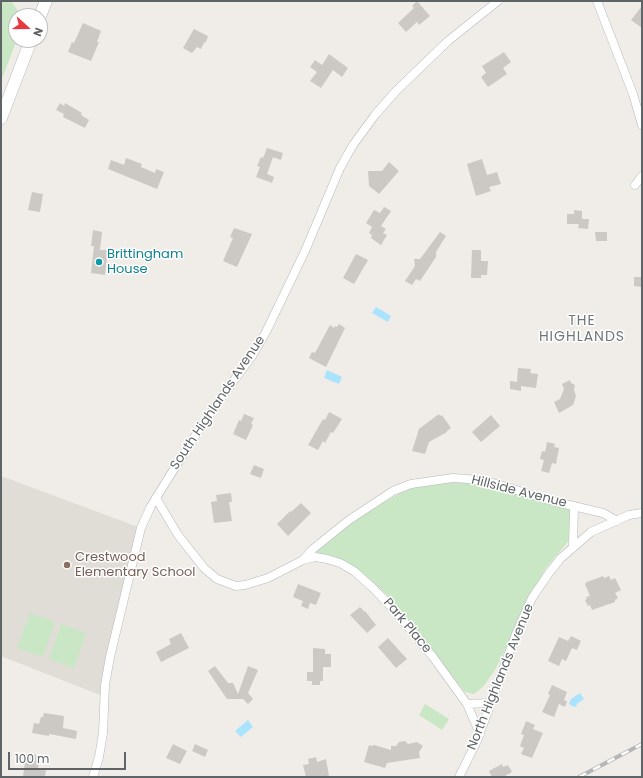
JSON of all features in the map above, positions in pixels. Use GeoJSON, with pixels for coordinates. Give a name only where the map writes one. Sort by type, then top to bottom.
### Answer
{"type":"FeatureCollection","features":[{"type":"Feature","properties":{"kind":"street","name":"South Highlands Avenue"},"geometry":{"type":"LineString","coordinates":[[93,777],[99,757],[103,733],[106,684],[110,657],[142,528],[156,498],[189,445],[252,356],[266,332],[305,251],[340,168],[353,145],[375,115],[396,91],[448,41],[498,1]]}},
{"type":"Feature","properties":{"kind":"street"},"geometry":{"type":"LineString","coordinates":[[597,1],[633,94],[642,125]]}},
{"type":"Feature","properties":{"kind":"street"},"geometry":{"type":"LineString","coordinates":[[1,118],[28,48]]}},
{"type":"Feature","properties":{"kind":"street"},"geometry":{"type":"LineString","coordinates":[[635,185],[642,176]]}},
{"type":"Feature","properties":{"kind":"street","name":"Hillside Avenue"},"geometry":{"type":"LineString","coordinates":[[156,498],[178,535],[204,568],[216,579],[236,586],[245,585],[268,578],[303,560],[313,549],[349,520],[393,491],[411,484],[453,478],[493,483],[603,513],[617,521]]}},
{"type":"Feature","properties":{"kind":"street"},"geometry":{"type":"LineString","coordinates":[[573,547],[574,506]]}},
{"type":"Feature","properties":{"kind":"street","name":"North Highlands Avenue"},"geometry":{"type":"LineString","coordinates":[[460,777],[480,734],[508,652],[532,598],[549,573],[561,558],[591,532],[628,515],[642,513]]}},
{"type":"Feature","properties":{"kind":"street","name":"Park Place"},"geometry":{"type":"LineString","coordinates":[[303,560],[315,557],[340,563],[354,571],[373,588],[416,635],[467,704],[480,734]]}},
{"type":"Feature","properties":{"kind":"street"},"geometry":{"type":"LineString","coordinates":[[467,704],[491,703]]}},
{"type":"Feature","properties":{"kind":"shaded area","name":"Crestwood Elementary School"},"geometry":{"type":"Polygon","coordinates":[[[1,476],[141,528],[105,697],[1,656],[1,476]]]}},
{"type":"Feature","properties":{"kind":"green space"},"geometry":{"type":"Polygon","coordinates":[[[1,1],[11,1],[16,8],[8,8],[8,48],[14,48],[1,81],[1,1]]]}},
{"type":"Feature","properties":{"kind":"green space"},"geometry":{"type":"Polygon","coordinates":[[[439,482],[466,482],[490,485],[570,510],[571,534],[567,543],[546,568],[524,607],[495,670],[483,687],[474,694],[465,692],[387,595],[347,562],[330,555],[311,556],[358,517],[413,486],[439,482]]]}},
{"type":"Feature","properties":{"kind":"green space"},"geometry":{"type":"Polygon","coordinates":[[[30,613],[55,622],[43,657],[17,648],[30,613]]]}},
{"type":"Feature","properties":{"kind":"green space"},"geometry":{"type":"Polygon","coordinates":[[[61,624],[86,633],[74,668],[49,659],[61,624]]]}},
{"type":"Feature","properties":{"kind":"green space"},"geometry":{"type":"Polygon","coordinates":[[[425,704],[449,719],[442,730],[419,715],[425,704]]]}},
{"type":"Feature","properties":{"kind":"water"},"geometry":{"type":"Polygon","coordinates":[[[376,307],[391,316],[388,322],[372,313],[376,307]]]}},
{"type":"Feature","properties":{"kind":"water"},"geometry":{"type":"Polygon","coordinates":[[[327,370],[342,377],[339,384],[324,378],[327,370]]]}},
{"type":"Feature","properties":{"kind":"water"},"geometry":{"type":"Polygon","coordinates":[[[580,693],[584,699],[577,704],[576,707],[571,706],[569,704],[571,699],[580,693]]]}},
{"type":"Feature","properties":{"kind":"water"},"geometry":{"type":"Polygon","coordinates":[[[248,720],[253,727],[241,737],[235,731],[248,720]]]}},
{"type":"Feature","properties":{"kind":"building"},"geometry":{"type":"Polygon","coordinates":[[[417,1],[430,16],[419,25],[417,22],[406,32],[398,23],[414,8],[412,6],[417,1]]]}},
{"type":"Feature","properties":{"kind":"building"},"geometry":{"type":"Polygon","coordinates":[[[642,6],[642,28],[631,20],[642,6]]]}},
{"type":"Feature","properties":{"kind":"building"},"geometry":{"type":"Polygon","coordinates":[[[83,23],[101,31],[97,42],[99,42],[91,61],[68,52],[83,23]]]}},
{"type":"Feature","properties":{"kind":"building"},"geometry":{"type":"Polygon","coordinates":[[[194,29],[208,36],[201,49],[197,47],[192,53],[183,48],[194,29]]]}},
{"type":"Feature","properties":{"kind":"building"},"geometry":{"type":"Polygon","coordinates":[[[504,52],[511,62],[503,68],[507,74],[488,87],[481,77],[486,73],[482,66],[504,52]]]}},
{"type":"Feature","properties":{"kind":"building"},"geometry":{"type":"Polygon","coordinates":[[[329,54],[348,68],[342,77],[333,70],[321,88],[310,81],[317,72],[310,67],[315,60],[322,65],[329,54]]]}},
{"type":"Feature","properties":{"kind":"building"},"geometry":{"type":"Polygon","coordinates":[[[60,103],[64,106],[65,103],[82,113],[81,115],[89,120],[85,128],[63,117],[64,114],[56,110],[60,103]]]}},
{"type":"Feature","properties":{"kind":"building"},"geometry":{"type":"Polygon","coordinates":[[[267,148],[283,153],[281,160],[273,157],[267,174],[274,177],[272,183],[256,177],[260,167],[257,166],[261,157],[263,158],[267,148]]]}},
{"type":"Feature","properties":{"kind":"building"},"geometry":{"type":"Polygon","coordinates":[[[126,158],[142,164],[141,167],[155,173],[156,169],[164,172],[157,189],[108,169],[111,160],[124,165],[126,158]]]}},
{"type":"Feature","properties":{"kind":"building"},"geometry":{"type":"Polygon","coordinates":[[[482,159],[487,175],[497,172],[501,184],[489,187],[491,191],[476,196],[467,164],[482,159]]]}},
{"type":"Feature","properties":{"kind":"building"},"geometry":{"type":"Polygon","coordinates":[[[389,162],[399,171],[379,194],[369,186],[368,171],[382,171],[389,162]]]}},
{"type":"Feature","properties":{"kind":"building"},"geometry":{"type":"Polygon","coordinates":[[[32,192],[43,194],[40,212],[28,210],[32,192]]]}},
{"type":"Feature","properties":{"kind":"building"},"geometry":{"type":"Polygon","coordinates":[[[384,207],[391,211],[381,226],[386,229],[383,233],[387,235],[381,245],[371,238],[372,235],[369,233],[372,227],[366,223],[374,210],[380,213],[384,207]]]}},
{"type":"Feature","properties":{"kind":"building"},"geometry":{"type":"Polygon","coordinates":[[[574,210],[582,211],[582,219],[589,219],[588,229],[578,228],[579,224],[567,224],[567,214],[574,214],[574,210]]]}},
{"type":"Feature","properties":{"kind":"building"},"geometry":{"type":"Polygon","coordinates":[[[234,228],[252,234],[237,267],[223,261],[233,238],[230,237],[234,228]]]}},
{"type":"Feature","properties":{"kind":"building","name":"Brittingham House"},"geometry":{"type":"Polygon","coordinates":[[[93,230],[102,232],[100,250],[108,250],[105,275],[91,273],[94,246],[91,246],[93,230]]]}},
{"type":"Feature","properties":{"kind":"building"},"geometry":{"type":"Polygon","coordinates":[[[440,232],[446,236],[436,252],[436,257],[420,281],[416,279],[412,285],[405,281],[415,266],[414,259],[420,259],[440,232]]]}},
{"type":"Feature","properties":{"kind":"building"},"geometry":{"type":"Polygon","coordinates":[[[595,232],[607,232],[607,241],[596,241],[595,232]]]}},
{"type":"Feature","properties":{"kind":"building"},"geometry":{"type":"Polygon","coordinates":[[[472,250],[481,250],[481,261],[488,261],[487,275],[481,275],[481,278],[471,278],[472,250]]]}},
{"type":"Feature","properties":{"kind":"building"},"geometry":{"type":"Polygon","coordinates":[[[356,254],[368,260],[354,284],[343,278],[356,254]]]}},
{"type":"Feature","properties":{"kind":"building"},"geometry":{"type":"Polygon","coordinates":[[[634,277],[642,277],[642,287],[634,286],[634,277]]]}},
{"type":"Feature","properties":{"kind":"building"},"geometry":{"type":"Polygon","coordinates":[[[339,324],[345,328],[326,367],[309,358],[312,352],[315,353],[330,325],[334,328],[339,324]]]}},
{"type":"Feature","properties":{"kind":"building"},"geometry":{"type":"Polygon","coordinates":[[[518,368],[531,369],[530,373],[538,374],[536,388],[521,386],[521,391],[510,389],[510,381],[517,382],[518,368]]]}},
{"type":"Feature","properties":{"kind":"building"},"geometry":{"type":"Polygon","coordinates":[[[570,380],[571,383],[575,385],[574,390],[576,396],[573,405],[559,413],[554,402],[560,399],[564,389],[562,384],[570,380]]]}},
{"type":"Feature","properties":{"kind":"building"},"geometry":{"type":"Polygon","coordinates":[[[329,412],[342,419],[333,433],[331,432],[325,443],[323,441],[318,450],[308,445],[323,419],[325,420],[329,412]]]}},
{"type":"Feature","properties":{"kind":"building"},"geometry":{"type":"Polygon","coordinates":[[[244,414],[254,418],[251,424],[253,425],[246,440],[233,434],[239,420],[241,421],[244,414]]]}},
{"type":"Feature","properties":{"kind":"building"},"geometry":{"type":"Polygon","coordinates":[[[439,414],[440,416],[442,415],[451,428],[447,432],[429,442],[425,454],[412,451],[419,429],[439,414]]]}},
{"type":"Feature","properties":{"kind":"building"},"geometry":{"type":"Polygon","coordinates":[[[491,415],[500,426],[481,442],[472,432],[491,415]]]}},
{"type":"Feature","properties":{"kind":"building"},"geometry":{"type":"Polygon","coordinates":[[[547,442],[555,444],[554,447],[559,448],[556,464],[552,463],[549,473],[541,471],[544,460],[540,459],[542,451],[545,452],[547,442]]]}},
{"type":"Feature","properties":{"kind":"building"},"geometry":{"type":"Polygon","coordinates":[[[254,465],[264,469],[261,478],[250,474],[254,465]]]}},
{"type":"Feature","properties":{"kind":"building"},"geometry":{"type":"Polygon","coordinates":[[[231,493],[232,502],[229,502],[232,521],[214,523],[211,502],[217,501],[216,495],[231,493]]]}},
{"type":"Feature","properties":{"kind":"building"},"geometry":{"type":"Polygon","coordinates":[[[301,503],[311,513],[288,536],[277,524],[290,511],[291,512],[301,503]]]}},
{"type":"Feature","properties":{"kind":"building"},"geometry":{"type":"Polygon","coordinates":[[[603,576],[604,578],[609,576],[611,580],[615,578],[621,590],[615,593],[618,598],[615,602],[592,610],[590,605],[588,606],[585,600],[587,599],[586,597],[590,596],[585,584],[603,576]]]}},
{"type":"Feature","properties":{"kind":"building"},"geometry":{"type":"Polygon","coordinates":[[[298,584],[321,593],[316,605],[310,603],[308,609],[301,606],[303,601],[293,597],[298,584]]]}},
{"type":"Feature","properties":{"kind":"building"},"geometry":{"type":"Polygon","coordinates":[[[360,607],[376,625],[367,633],[350,615],[360,607]]]}},
{"type":"Feature","properties":{"kind":"building"},"geometry":{"type":"Polygon","coordinates":[[[181,633],[189,648],[161,662],[156,652],[171,644],[169,639],[181,633]]]}},
{"type":"Feature","properties":{"kind":"building"},"geometry":{"type":"Polygon","coordinates":[[[571,636],[581,641],[577,650],[572,648],[566,661],[562,659],[559,666],[548,661],[559,637],[568,641],[571,636]]]}},
{"type":"Feature","properties":{"kind":"building"},"geometry":{"type":"Polygon","coordinates":[[[388,638],[407,659],[396,668],[378,647],[388,638]]]}},
{"type":"Feature","properties":{"kind":"building"},"geometry":{"type":"Polygon","coordinates":[[[313,648],[325,649],[325,654],[331,654],[331,667],[323,667],[323,681],[320,681],[320,685],[312,685],[312,681],[307,681],[307,672],[313,672],[313,648]]]}},
{"type":"Feature","properties":{"kind":"building"},"geometry":{"type":"Polygon","coordinates":[[[215,666],[228,683],[233,683],[238,694],[248,666],[258,670],[248,693],[253,699],[248,704],[243,699],[227,699],[208,671],[215,666]]]}},
{"type":"Feature","properties":{"kind":"building"},"geometry":{"type":"Polygon","coordinates":[[[552,685],[567,692],[564,700],[567,701],[565,707],[559,704],[554,717],[542,712],[550,695],[548,694],[552,685]]]}},
{"type":"Feature","properties":{"kind":"building"},"geometry":{"type":"Polygon","coordinates":[[[44,713],[64,716],[63,728],[77,731],[76,739],[49,734],[49,736],[32,733],[34,723],[39,724],[44,713]]]}},
{"type":"Feature","properties":{"kind":"building"},"geometry":{"type":"Polygon","coordinates":[[[526,721],[535,725],[533,729],[543,733],[532,758],[521,754],[524,748],[520,746],[524,735],[521,734],[526,721]]]}},
{"type":"Feature","properties":{"kind":"building"},"geometry":{"type":"Polygon","coordinates":[[[405,741],[408,744],[417,742],[423,746],[419,752],[420,758],[387,763],[385,768],[364,762],[369,745],[391,750],[391,746],[396,746],[399,742],[405,741]]]}},
{"type":"Feature","properties":{"kind":"building"},"geometry":{"type":"Polygon","coordinates":[[[173,744],[187,751],[180,764],[166,758],[173,744]]]}},
{"type":"Feature","properties":{"kind":"building"},"geometry":{"type":"Polygon","coordinates":[[[195,744],[208,750],[205,757],[192,751],[195,744]]]}},
{"type":"Feature","properties":{"kind":"building"},"geometry":{"type":"Polygon","coordinates":[[[26,754],[38,755],[38,768],[46,769],[45,777],[23,777],[26,754]]]}},
{"type":"Feature","properties":{"kind":"building"},"geometry":{"type":"Polygon","coordinates":[[[316,757],[317,762],[326,759],[329,776],[306,777],[303,765],[309,764],[308,759],[316,757]]]}},
{"type":"Feature","properties":{"kind":"building"},"geometry":{"type":"Polygon","coordinates":[[[502,764],[503,767],[508,765],[512,772],[503,777],[492,777],[489,771],[502,764]]]}},
{"type":"Feature","properties":{"kind":"railway"},"geometry":{"type":"LineString","coordinates":[[579,777],[642,744]]}},
{"type":"Feature","properties":{"kind":"place","name":"Brittingham House"},"geometry":{"type":"Point","coordinates":[99,262]}},
{"type":"Feature","properties":{"kind":"place","name":"Crestwood Elementary School"},"geometry":{"type":"Point","coordinates":[67,565]}},
{"type":"Feature","properties":{"kind":"district","name":"THE HIGHLANDS"},"geometry":{"type":"Point","coordinates":[582,330]}}]}
